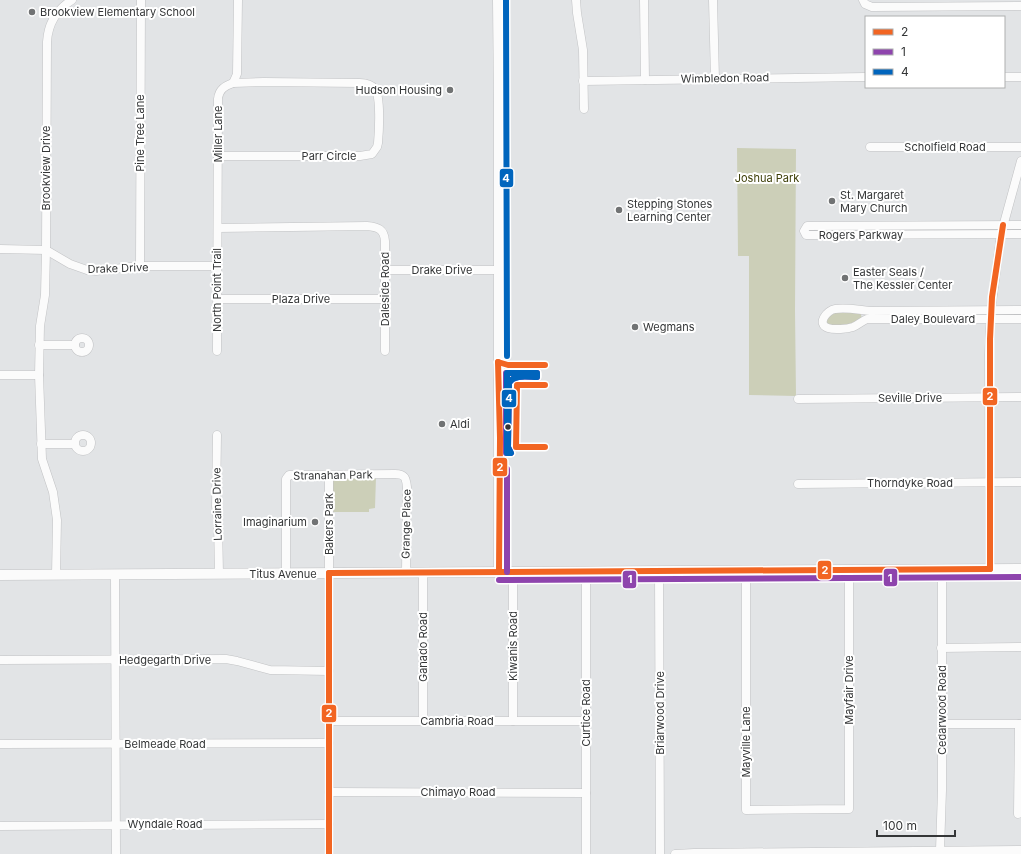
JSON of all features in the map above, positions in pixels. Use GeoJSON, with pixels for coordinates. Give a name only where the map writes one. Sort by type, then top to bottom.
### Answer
{"type":"FeatureCollection","features":[{"type":"Feature","properties":{"kind":"main road"},"geometry":{"type":"LineString","coordinates":[[498,0],[498,572]]}},
{"type":"Feature","properties":{"kind":"main road","name":"Titus Avenue"},"geometry":{"type":"LineString","coordinates":[[0,575],[1021,569]]}},
{"type":"Feature","properties":{"kind":"street","name":"Brookview Drive"},"geometry":{"type":"LineString","coordinates":[[56,575],[57,513],[53,492],[44,469],[41,444],[39,375],[40,326],[45,290],[46,250],[47,34],[56,13],[72,0]]}},
{"type":"Feature","properties":{"kind":"street","name":"Pine Tree Lane"},"geometry":{"type":"LineString","coordinates":[[140,266],[141,0]]}},
{"type":"Feature","properties":{"kind":"street"},"geometry":{"type":"LineString","coordinates":[[233,83],[237,69],[238,0]]}},
{"type":"Feature","properties":{"kind":"street"},"geometry":{"type":"LineString","coordinates":[[576,0],[583,50],[584,109]]}},
{"type":"Feature","properties":{"kind":"street"},"geometry":{"type":"LineString","coordinates":[[644,0],[646,80]]}},
{"type":"Feature","properties":{"kind":"street"},"geometry":{"type":"LineString","coordinates":[[713,0],[715,78]]}},
{"type":"Feature","properties":{"kind":"street"},"geometry":{"type":"LineString","coordinates":[[864,2],[872,7],[1021,6]]}},
{"type":"Feature","properties":{"kind":"street","name":"Wimbledon Road"},"geometry":{"type":"LineString","coordinates":[[583,81],[865,77]]}},
{"type":"Feature","properties":{"kind":"street"},"geometry":{"type":"LineString","coordinates":[[1005,77],[1021,77]]}},
{"type":"Feature","properties":{"kind":"street","name":"Parr Circle"},"geometry":{"type":"LineString","coordinates":[[218,156],[360,156],[372,154],[378,143],[377,94],[370,84],[264,82],[233,83]]}},
{"type":"Feature","properties":{"kind":"street","name":"Miller Lane"},"geometry":{"type":"LineString","coordinates":[[218,228],[219,94],[223,88],[233,83]]}},
{"type":"Feature","properties":{"kind":"street","name":"Scholfield Road"},"geometry":{"type":"LineString","coordinates":[[870,147],[1021,147]]}},
{"type":"Feature","properties":{"kind":"street"},"geometry":{"type":"LineString","coordinates":[[990,569],[991,310],[1001,234],[1021,161]]}},
{"type":"Feature","properties":{"kind":"street","name":"Rogers Parkway"},"geometry":{"type":"LineString","coordinates":[[1021,225],[807,226],[804,231],[806,235],[1021,234]]}},
{"type":"Feature","properties":{"kind":"street","name":"Daleside Road"},"geometry":{"type":"LineString","coordinates":[[218,228],[367,226],[380,228],[384,236],[385,351]]}},
{"type":"Feature","properties":{"kind":"street","name":"North Point Trail"},"geometry":{"type":"LineString","coordinates":[[217,351],[218,228]]}},
{"type":"Feature","properties":{"kind":"street","name":"Drake Drive"},"geometry":{"type":"LineString","coordinates":[[0,249],[46,250],[70,264],[87,270],[96,271],[140,266],[217,266]]}},
{"type":"Feature","properties":{"kind":"street","name":"Drake Drive"},"geometry":{"type":"LineString","coordinates":[[385,270],[499,270]]}},
{"type":"Feature","properties":{"kind":"street","name":"Plaza Drive"},"geometry":{"type":"LineString","coordinates":[[217,299],[385,299]]}},
{"type":"Feature","properties":{"kind":"street","name":"Daley Boulevard"},"geometry":{"type":"LineString","coordinates":[[1021,310],[870,315],[865,320],[848,328],[827,328],[823,322],[825,315],[836,309],[858,309],[870,315],[1021,319]]}},
{"type":"Feature","properties":{"kind":"street"},"geometry":{"type":"LineString","coordinates":[[39,345],[75,346]]}},
{"type":"Feature","properties":{"kind":"street"},"geometry":{"type":"LineString","coordinates":[[0,375],[39,375]]}},
{"type":"Feature","properties":{"kind":"street","name":"Seville Drive"},"geometry":{"type":"LineString","coordinates":[[798,398],[1021,397]]}},
{"type":"Feature","properties":{"kind":"street","name":"Lorraine Drive"},"geometry":{"type":"LineString","coordinates":[[217,435],[216,506],[218,522],[218,574]]}},
{"type":"Feature","properties":{"kind":"street"},"geometry":{"type":"LineString","coordinates":[[41,444],[74,444]]}},
{"type":"Feature","properties":{"kind":"street","name":"Stranahan Park"},"geometry":{"type":"LineString","coordinates":[[286,574],[286,477],[289,475],[402,474],[405,476]]}},
{"type":"Feature","properties":{"kind":"street","name":"Bakers Park"},"geometry":{"type":"LineString","coordinates":[[329,475],[329,854]]}},
{"type":"Feature","properties":{"kind":"street","name":"Grange Place"},"geometry":{"type":"LineString","coordinates":[[405,476],[407,488],[406,573]]}},
{"type":"Feature","properties":{"kind":"street","name":"Thorndyke Road"},"geometry":{"type":"LineString","coordinates":[[798,484],[1021,482]]}},
{"type":"Feature","properties":{"kind":"street","name":"Mayfair Drive"},"geometry":{"type":"LineString","coordinates":[[849,570],[849,809]]}},
{"type":"Feature","properties":{"kind":"street","name":"Cedarwood Road"},"geometry":{"type":"LineString","coordinates":[[940,850],[942,790],[942,570]]}},
{"type":"Feature","properties":{"kind":"street","name":"Briarwood Drive"},"geometry":{"type":"LineString","coordinates":[[659,571],[660,854]]}},
{"type":"Feature","properties":{"kind":"street","name":"Mayville Lane"},"geometry":{"type":"LineString","coordinates":[[746,571],[746,810],[849,809]]}},
{"type":"Feature","properties":{"kind":"street","name":"Kiwanis Road"},"geometry":{"type":"LineString","coordinates":[[513,572],[513,721]]}},
{"type":"Feature","properties":{"kind":"street","name":"Curtice Road"},"geometry":{"type":"LineString","coordinates":[[585,572],[586,854]]}},
{"type":"Feature","properties":{"kind":"street","name":"Ganado Road"},"geometry":{"type":"LineString","coordinates":[[423,573],[423,721]]}},
{"type":"Feature","properties":{"kind":"street"},"geometry":{"type":"LineString","coordinates":[[115,574],[116,854]]}},
{"type":"Feature","properties":{"kind":"street"},"geometry":{"type":"LineString","coordinates":[[941,648],[1021,647]]}},
{"type":"Feature","properties":{"kind":"street","name":"Hedgegarth Drive"},"geometry":{"type":"LineString","coordinates":[[0,660],[226,659],[270,670],[329,671]]}},
{"type":"Feature","properties":{"kind":"street","name":"Cambria Road"},"geometry":{"type":"LineString","coordinates":[[329,721],[586,721]]}},
{"type":"Feature","properties":{"kind":"street"},"geometry":{"type":"LineString","coordinates":[[942,724],[1020,724],[1018,814]]}},
{"type":"Feature","properties":{"kind":"street","name":"Belmeade Road"},"geometry":{"type":"LineString","coordinates":[[0,744],[329,743]]}},
{"type":"Feature","properties":{"kind":"street","name":"Chimayo Road"},"geometry":{"type":"LineString","coordinates":[[329,792],[586,792]]}},
{"type":"Feature","properties":{"kind":"street","name":"Wyndale Road"},"geometry":{"type":"LineString","coordinates":[[0,826],[329,824]]}},
{"type":"Feature","properties":{"kind":"street"},"geometry":{"type":"LineString","coordinates":[[675,854],[1021,850]]}},
{"type":"Feature","properties":{"kind":"green space","name":"Joshua Park"},"geometry":{"type":"Polygon","coordinates":[[[737,148],[796,149],[796,396],[749,395],[749,256],[738,256],[737,148]]]}},
{"type":"Feature","properties":{"kind":"green space"},"geometry":{"type":"Polygon","coordinates":[[[836,311],[860,312],[862,318],[853,324],[831,326],[826,323],[827,317],[836,311]]]}},
{"type":"Feature","properties":{"kind":"green space"},"geometry":{"type":"Polygon","coordinates":[[[376,477],[375,508],[369,509],[369,512],[331,512],[333,507],[332,478],[376,477]]]}},
{"type":"Feature","properties":{"kind":"transit line","name":"4"},"geometry":{"type":"LineString","coordinates":[[506,0],[507,356]]}},
{"type":"Feature","properties":{"kind":"transit line","name":"2"},"geometry":{"type":"LineString","coordinates":[[990,569],[990,339],[992,297],[1003,225]]}},
{"type":"Feature","properties":{"kind":"transit line","name":"2"},"geometry":{"type":"LineString","coordinates":[[498,362],[500,438],[499,572]]}},
{"type":"Feature","properties":{"kind":"transit line","name":"2"},"geometry":{"type":"LineString","coordinates":[[498,362],[508,365],[545,365]]}},
{"type":"Feature","properties":{"kind":"transit line","name":"1"},"geometry":{"type":"LineString","coordinates":[[506,373],[537,373],[537,377],[518,377],[514,378],[509,383],[508,447],[511,453],[506,453],[506,373]]}},
{"type":"Feature","properties":{"kind":"transit line","name":"4"},"geometry":{"type":"LineString","coordinates":[[507,373],[537,373],[537,377],[518,377],[514,378],[509,383],[508,447],[511,453],[507,453],[507,373]]}},
{"type":"Feature","properties":{"kind":"transit line","name":"2"},"geometry":{"type":"LineString","coordinates":[[545,385],[517,385],[516,447],[545,447]]}},
{"type":"Feature","properties":{"kind":"transit line","name":"1"},"geometry":{"type":"LineString","coordinates":[[507,469],[507,572]]}},
{"type":"Feature","properties":{"kind":"transit line","name":"2"},"geometry":{"type":"LineString","coordinates":[[329,573],[990,569]]}},
{"type":"Feature","properties":{"kind":"transit line","name":"2"},"geometry":{"type":"LineString","coordinates":[[329,573],[329,854]]}},
{"type":"Feature","properties":{"kind":"transit line","name":"1"},"geometry":{"type":"LineString","coordinates":[[499,580],[1021,577]]}},
{"type":"Feature","properties":{"kind":"place","name":"Brookview Elementary School"},"geometry":{"type":"Point","coordinates":[32,12]}},
{"type":"Feature","properties":{"kind":"place","name":"Hudson Housing"},"geometry":{"type":"Point","coordinates":[450,90]}},
{"type":"Feature","properties":{"kind":"place","name":"St. Margaret Mary Church"},"geometry":{"type":"Point","coordinates":[832,201]}},
{"type":"Feature","properties":{"kind":"place","name":"Stepping Stones Learning Center"},"geometry":{"type":"Point","coordinates":[619,210]}},
{"type":"Feature","properties":{"kind":"place","name":"Easter Seals / The Kessler Center"},"geometry":{"type":"Point","coordinates":[845,278]}},
{"type":"Feature","properties":{"kind":"place","name":"Wegmans"},"geometry":{"type":"Point","coordinates":[635,327]}},
{"type":"Feature","properties":{"kind":"place","name":"Aldi"},"geometry":{"type":"Point","coordinates":[442,424]}},
{"type":"Feature","properties":{"kind":"place","name":"Imaginarium"},"geometry":{"type":"Point","coordinates":[315,522]}}]}
